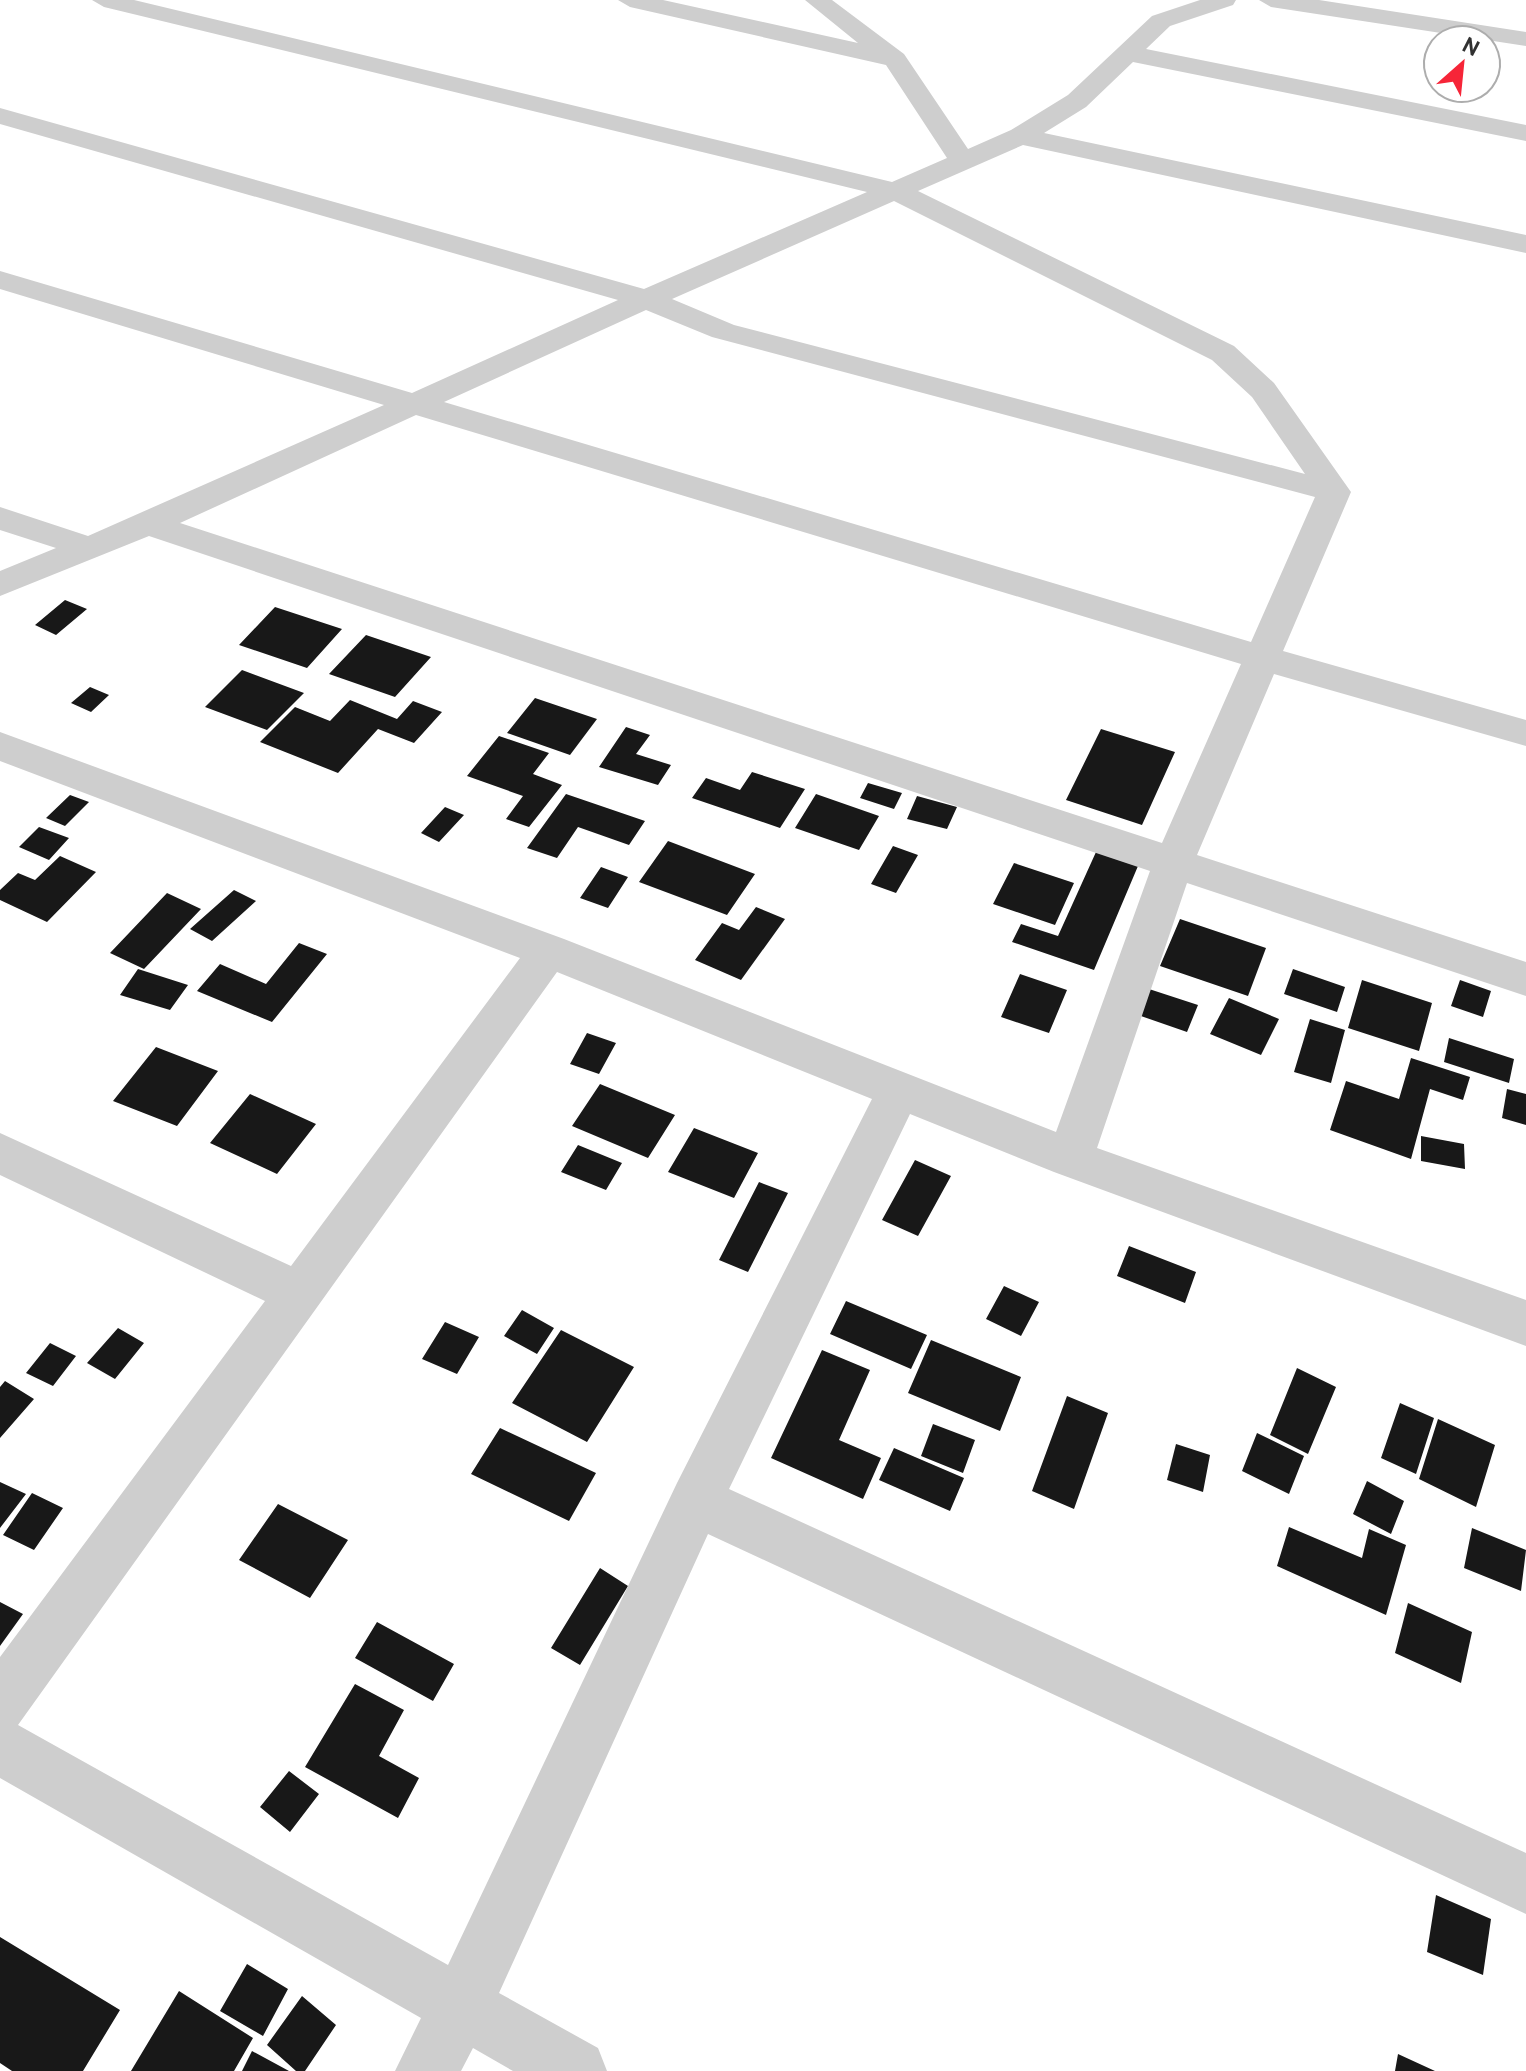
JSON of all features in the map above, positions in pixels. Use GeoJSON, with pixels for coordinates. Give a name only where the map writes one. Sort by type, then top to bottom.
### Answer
{"type":"FeatureCollection","features":[{"type":"Feature","properties":{"kind":"street"},"geometry":{"type":"LineString","coordinates":[[104,0],[896,191],[1223,353],[1263,390],[1334,492]]}},
{"type":"Feature","properties":{"kind":"street"},"geometry":{"type":"LineString","coordinates":[[630,0],[895,59]]}},
{"type":"Feature","properties":{"kind":"street"},"geometry":{"type":"LineString","coordinates":[[817,0],[895,59],[963,162]]}},
{"type":"Feature","properties":{"kind":"street"},"geometry":{"type":"LineString","coordinates":[[0,584],[148,524],[646,299],[1020,136],[1077,101],[1131,54],[1161,21],[1224,0]]}},
{"type":"Feature","properties":{"kind":"street"},"geometry":{"type":"LineString","coordinates":[[1271,0],[1526,39]]}},
{"type":"Feature","properties":{"kind":"street"},"geometry":{"type":"LineString","coordinates":[[1131,54],[1526,133]]}},
{"type":"Feature","properties":{"kind":"street"},"geometry":{"type":"LineString","coordinates":[[0,116],[646,299],[723,331],[1334,492]]}},
{"type":"Feature","properties":{"kind":"street"},"geometry":{"type":"LineString","coordinates":[[1020,136],[1526,244]]}},
{"type":"Feature","properties":{"kind":"street"},"geometry":{"type":"LineString","coordinates":[[0,280],[1259,657],[1526,733]]}},
{"type":"Feature","properties":{"kind":"street"},"geometry":{"type":"LineString","coordinates":[[1070,1158],[1174,861],[1259,657],[1334,492]]}},
{"type":"Feature","properties":{"kind":"street"},"geometry":{"type":"LineString","coordinates":[[0,518],[87,547]]}},
{"type":"Feature","properties":{"kind":"street"},"geometry":{"type":"LineString","coordinates":[[148,524],[1526,979]]}},
{"type":"Feature","properties":{"kind":"street"},"geometry":{"type":"LineString","coordinates":[[0,746],[549,951],[1070,1158],[1526,1323]]}},
{"type":"Feature","properties":{"kind":"street"},"geometry":{"type":"LineString","coordinates":[[0,1704],[549,951]]}},
{"type":"Feature","properties":{"kind":"street"},"geometry":{"type":"LineString","coordinates":[[427,2071],[461,2006],[696,1501],[899,1089]]}},
{"type":"Feature","properties":{"kind":"street"},"geometry":{"type":"LineString","coordinates":[[0,1153],[299,1293]]}},
{"type":"Feature","properties":{"kind":"street"},"geometry":{"type":"LineString","coordinates":[[696,1501],[1526,1884]]}},
{"type":"Feature","properties":{"kind":"street"},"geometry":{"type":"LineString","coordinates":[[0,1746],[575,2071]]}},
{"type":"Feature","properties":{"kind":"building"},"geometry":{"type":"Polygon","coordinates":[[[65,600],[87,609],[56,635],[35,625],[65,600]]]}},
{"type":"Feature","properties":{"kind":"building"},"geometry":{"type":"Polygon","coordinates":[[[275,607],[342,629],[307,668],[239,645],[275,607]]]}},
{"type":"Feature","properties":{"kind":"building"},"geometry":{"type":"Polygon","coordinates":[[[366,635],[431,657],[395,697],[329,674],[366,635]]]}},
{"type":"Feature","properties":{"kind":"building"},"geometry":{"type":"Polygon","coordinates":[[[242,670],[304,693],[267,730],[205,707],[242,670]]]}},
{"type":"Feature","properties":{"kind":"building"},"geometry":{"type":"Polygon","coordinates":[[[90,687],[109,695],[91,712],[71,703],[90,687]]]}},
{"type":"Feature","properties":{"kind":"building"},"geometry":{"type":"Polygon","coordinates":[[[535,698],[597,719],[570,755],[507,733],[535,698]]]}},
{"type":"Feature","properties":{"kind":"building"},"geometry":{"type":"Polygon","coordinates":[[[350,700],[397,719],[413,701],[442,712],[414,743],[378,729],[338,773],[260,742],[295,707],[330,721],[350,700]]]}},
{"type":"Feature","properties":{"kind":"building"},"geometry":{"type":"Polygon","coordinates":[[[626,727],[650,735],[636,754],[671,765],[658,785],[599,767],[626,727]]]}},
{"type":"Feature","properties":{"kind":"building"},"geometry":{"type":"Polygon","coordinates":[[[1101,729],[1175,752],[1142,825],[1066,800],[1101,729]]]}},
{"type":"Feature","properties":{"kind":"building"},"geometry":{"type":"Polygon","coordinates":[[[499,736],[549,753],[533,774],[562,785],[529,827],[506,819],[523,796],[467,776],[499,736]]]}},
{"type":"Feature","properties":{"kind":"building"},"geometry":{"type":"Polygon","coordinates":[[[752,772],[805,789],[780,828],[692,798],[706,778],[740,790],[752,772]]]}},
{"type":"Feature","properties":{"kind":"building"},"geometry":{"type":"Polygon","coordinates":[[[868,783],[902,793],[894,809],[860,798],[868,783]]]}},
{"type":"Feature","properties":{"kind":"building"},"geometry":{"type":"Polygon","coordinates":[[[566,794],[645,821],[629,845],[578,827],[557,858],[527,848],[566,794]]]}},
{"type":"Feature","properties":{"kind":"building"},"geometry":{"type":"Polygon","coordinates":[[[816,794],[879,816],[859,850],[795,828],[816,794]]]}},
{"type":"Feature","properties":{"kind":"building"},"geometry":{"type":"Polygon","coordinates":[[[70,795],[89,802],[65,826],[46,818],[70,795]]]}},
{"type":"Feature","properties":{"kind":"building"},"geometry":{"type":"Polygon","coordinates":[[[917,796],[957,807],[947,829],[907,819],[917,796]]]}},
{"type":"Feature","properties":{"kind":"building"},"geometry":{"type":"Polygon","coordinates":[[[445,807],[464,815],[439,842],[421,833],[445,807]]]}},
{"type":"Feature","properties":{"kind":"building"},"geometry":{"type":"Polygon","coordinates":[[[39,827],[69,838],[49,860],[19,847],[39,827]]]}},
{"type":"Feature","properties":{"kind":"building"},"geometry":{"type":"Polygon","coordinates":[[[668,841],[755,874],[727,915],[639,882],[668,841]]]}},
{"type":"Feature","properties":{"kind":"building"},"geometry":{"type":"Polygon","coordinates":[[[893,846],[918,855],[896,893],[871,884],[893,846]]]}},
{"type":"Feature","properties":{"kind":"building"},"geometry":{"type":"Polygon","coordinates":[[[1096,852],[1138,866],[1094,970],[1012,942],[1021,924],[1058,936],[1096,852]]]}},
{"type":"Feature","properties":{"kind":"building"},"geometry":{"type":"Polygon","coordinates":[[[60,856],[96,872],[47,922],[0,900],[0,890],[18,873],[35,880],[60,856]]]}},
{"type":"Feature","properties":{"kind":"building"},"geometry":{"type":"Polygon","coordinates":[[[1014,863],[1074,883],[1055,925],[993,904],[1014,863]]]}},
{"type":"Feature","properties":{"kind":"building"},"geometry":{"type":"Polygon","coordinates":[[[601,867],[628,877],[608,908],[580,898],[601,867]]]}},
{"type":"Feature","properties":{"kind":"building"},"geometry":{"type":"Polygon","coordinates":[[[234,890],[256,901],[212,941],[190,929],[234,890]]]}},
{"type":"Feature","properties":{"kind":"building"},"geometry":{"type":"Polygon","coordinates":[[[167,893],[201,909],[144,969],[110,953],[167,893]]]}},
{"type":"Feature","properties":{"kind":"building"},"geometry":{"type":"Polygon","coordinates":[[[756,907],[785,919],[741,980],[695,960],[722,923],[739,930],[756,907]]]}},
{"type":"Feature","properties":{"kind":"building"},"geometry":{"type":"Polygon","coordinates":[[[1180,919],[1266,948],[1248,996],[1160,966],[1180,919]]]}},
{"type":"Feature","properties":{"kind":"building"},"geometry":{"type":"Polygon","coordinates":[[[299,943],[327,954],[272,1022],[197,991],[220,964],[266,984],[299,943]]]}},
{"type":"Feature","properties":{"kind":"building"},"geometry":{"type":"Polygon","coordinates":[[[138,969],[188,985],[170,1010],[120,995],[138,969]]]}},
{"type":"Feature","properties":{"kind":"building"},"geometry":{"type":"Polygon","coordinates":[[[1293,969],[1345,987],[1337,1012],[1284,994],[1293,969]]]}},
{"type":"Feature","properties":{"kind":"building"},"geometry":{"type":"Polygon","coordinates":[[[1020,974],[1067,990],[1049,1033],[1001,1017],[1020,974]]]}},
{"type":"Feature","properties":{"kind":"building"},"geometry":{"type":"Polygon","coordinates":[[[1362,980],[1432,1003],[1419,1051],[1348,1028],[1362,980]]]}},
{"type":"Feature","properties":{"kind":"building"},"geometry":{"type":"Polygon","coordinates":[[[1460,980],[1491,991],[1483,1017],[1451,1006],[1460,980]]]}},
{"type":"Feature","properties":{"kind":"building"},"geometry":{"type":"Polygon","coordinates":[[[1149,989],[1198,1005],[1187,1032],[1138,1015],[1149,989]]]}},
{"type":"Feature","properties":{"kind":"building"},"geometry":{"type":"Polygon","coordinates":[[[1229,998],[1279,1019],[1261,1055],[1210,1034],[1229,998]]]}},
{"type":"Feature","properties":{"kind":"building"},"geometry":{"type":"Polygon","coordinates":[[[1310,1019],[1345,1030],[1331,1083],[1294,1072],[1310,1019]]]}},
{"type":"Feature","properties":{"kind":"building"},"geometry":{"type":"Polygon","coordinates":[[[587,1033],[616,1043],[599,1074],[570,1064],[587,1033]]]}},
{"type":"Feature","properties":{"kind":"building"},"geometry":{"type":"Polygon","coordinates":[[[1449,1038],[1514,1059],[1509,1083],[1444,1062],[1449,1038]]]}},
{"type":"Feature","properties":{"kind":"building"},"geometry":{"type":"Polygon","coordinates":[[[156,1047],[218,1071],[177,1126],[113,1101],[156,1047]]]}},
{"type":"Feature","properties":{"kind":"building"},"geometry":{"type":"Polygon","coordinates":[[[1411,1058],[1470,1077],[1463,1100],[1430,1089],[1411,1159],[1330,1130],[1346,1081],[1399,1099],[1411,1058]]]}},
{"type":"Feature","properties":{"kind":"building"},"geometry":{"type":"Polygon","coordinates":[[[600,1084],[675,1115],[648,1158],[572,1126],[600,1084]]]}},
{"type":"Feature","properties":{"kind":"building"},"geometry":{"type":"Polygon","coordinates":[[[1507,1089],[1526,1094],[1526,1125],[1502,1118],[1507,1089]]]}},
{"type":"Feature","properties":{"kind":"building"},"geometry":{"type":"Polygon","coordinates":[[[250,1094],[316,1124],[277,1174],[210,1143],[250,1094]]]}},
{"type":"Feature","properties":{"kind":"building"},"geometry":{"type":"Polygon","coordinates":[[[694,1128],[758,1153],[734,1198],[668,1172],[694,1128]]]}},
{"type":"Feature","properties":{"kind":"building"},"geometry":{"type":"Polygon","coordinates":[[[1421,1136],[1464,1144],[1465,1169],[1421,1161],[1421,1136]]]}},
{"type":"Feature","properties":{"kind":"building"},"geometry":{"type":"Polygon","coordinates":[[[578,1145],[622,1163],[606,1190],[561,1172],[578,1145]]]}},
{"type":"Feature","properties":{"kind":"building"},"geometry":{"type":"Polygon","coordinates":[[[915,1160],[951,1176],[918,1236],[882,1220],[915,1160]]]}},
{"type":"Feature","properties":{"kind":"building"},"geometry":{"type":"Polygon","coordinates":[[[759,1182],[788,1193],[748,1272],[719,1260],[759,1182]]]}},
{"type":"Feature","properties":{"kind":"building"},"geometry":{"type":"Polygon","coordinates":[[[1129,1246],[1196,1272],[1185,1303],[1117,1276],[1129,1246]]]}},
{"type":"Feature","properties":{"kind":"building"},"geometry":{"type":"Polygon","coordinates":[[[1004,1286],[1039,1302],[1021,1336],[986,1319],[1004,1286]]]}},
{"type":"Feature","properties":{"kind":"building"},"geometry":{"type":"Polygon","coordinates":[[[846,1301],[927,1335],[911,1369],[830,1334],[846,1301]]]}},
{"type":"Feature","properties":{"kind":"building"},"geometry":{"type":"Polygon","coordinates":[[[522,1310],[554,1328],[537,1354],[504,1336],[522,1310]]]}},
{"type":"Feature","properties":{"kind":"building"},"geometry":{"type":"Polygon","coordinates":[[[445,1322],[479,1337],[457,1374],[422,1359],[445,1322]]]}},
{"type":"Feature","properties":{"kind":"building"},"geometry":{"type":"Polygon","coordinates":[[[118,1328],[144,1343],[115,1379],[87,1363],[118,1328]]]}},
{"type":"Feature","properties":{"kind":"building"},"geometry":{"type":"Polygon","coordinates":[[[561,1330],[634,1367],[587,1442],[512,1403],[561,1330]]]}},
{"type":"Feature","properties":{"kind":"building"},"geometry":{"type":"Polygon","coordinates":[[[931,1340],[1021,1377],[1000,1431],[908,1393],[931,1340]]]}},
{"type":"Feature","properties":{"kind":"building"},"geometry":{"type":"Polygon","coordinates":[[[50,1343],[76,1356],[53,1386],[26,1373],[50,1343]]]}},
{"type":"Feature","properties":{"kind":"building"},"geometry":{"type":"Polygon","coordinates":[[[822,1350],[870,1370],[839,1440],[881,1458],[863,1499],[771,1458],[822,1350]]]}},
{"type":"Feature","properties":{"kind":"building"},"geometry":{"type":"Polygon","coordinates":[[[1297,1368],[1336,1387],[1308,1454],[1270,1435],[1297,1368]]]}},
{"type":"Feature","properties":{"kind":"building"},"geometry":{"type":"Polygon","coordinates":[[[5,1381],[34,1399],[0,1438],[0,1387],[5,1381]]]}},
{"type":"Feature","properties":{"kind":"building"},"geometry":{"type":"Polygon","coordinates":[[[1067,1396],[1108,1413],[1074,1509],[1032,1491],[1067,1396]]]}},
{"type":"Feature","properties":{"kind":"building"},"geometry":{"type":"Polygon","coordinates":[[[1400,1403],[1434,1418],[1416,1474],[1381,1458],[1400,1403]]]}},
{"type":"Feature","properties":{"kind":"building"},"geometry":{"type":"Polygon","coordinates":[[[1438,1419],[1495,1445],[1476,1507],[1419,1479],[1438,1419]]]}},
{"type":"Feature","properties":{"kind":"building"},"geometry":{"type":"Polygon","coordinates":[[[933,1424],[975,1440],[963,1473],[921,1456],[933,1424]]]}},
{"type":"Feature","properties":{"kind":"building"},"geometry":{"type":"Polygon","coordinates":[[[500,1428],[596,1473],[569,1521],[471,1474],[500,1428]]]}},
{"type":"Feature","properties":{"kind":"building"},"geometry":{"type":"Polygon","coordinates":[[[1257,1433],[1304,1456],[1289,1494],[1242,1471],[1257,1433]]]}},
{"type":"Feature","properties":{"kind":"building"},"geometry":{"type":"Polygon","coordinates":[[[1176,1444],[1210,1455],[1203,1492],[1167,1480],[1176,1444]]]}},
{"type":"Feature","properties":{"kind":"building"},"geometry":{"type":"Polygon","coordinates":[[[894,1448],[964,1478],[950,1511],[879,1480],[894,1448]]]}},
{"type":"Feature","properties":{"kind":"building"},"geometry":{"type":"Polygon","coordinates":[[[1367,1481],[1404,1501],[1391,1534],[1353,1514],[1367,1481]]]}},
{"type":"Feature","properties":{"kind":"building"},"geometry":{"type":"Polygon","coordinates":[[[0,1482],[26,1494],[0,1528],[0,1482]]]}},
{"type":"Feature","properties":{"kind":"building"},"geometry":{"type":"Polygon","coordinates":[[[32,1493],[63,1508],[34,1550],[3,1535],[32,1493]]]}},
{"type":"Feature","properties":{"kind":"building"},"geometry":{"type":"Polygon","coordinates":[[[278,1504],[348,1540],[310,1598],[239,1560],[278,1504]]]}},
{"type":"Feature","properties":{"kind":"building"},"geometry":{"type":"Polygon","coordinates":[[[1289,1527],[1362,1558],[1369,1529],[1406,1545],[1386,1615],[1277,1566],[1289,1527]]]}},
{"type":"Feature","properties":{"kind":"building"},"geometry":{"type":"Polygon","coordinates":[[[1472,1528],[1526,1550],[1521,1591],[1464,1568],[1472,1528]]]}},
{"type":"Feature","properties":{"kind":"building"},"geometry":{"type":"Polygon","coordinates":[[[600,1568],[628,1586],[580,1665],[551,1648],[600,1568]]]}},
{"type":"Feature","properties":{"kind":"building"},"geometry":{"type":"Polygon","coordinates":[[[0,1602],[23,1614],[0,1646],[0,1602]]]}},
{"type":"Feature","properties":{"kind":"building"},"geometry":{"type":"Polygon","coordinates":[[[1408,1603],[1472,1632],[1461,1683],[1395,1653],[1408,1603]]]}},
{"type":"Feature","properties":{"kind":"building"},"geometry":{"type":"Polygon","coordinates":[[[377,1622],[454,1664],[433,1701],[355,1658],[377,1622]]]}},
{"type":"Feature","properties":{"kind":"building"},"geometry":{"type":"Polygon","coordinates":[[[355,1684],[404,1710],[379,1756],[419,1778],[398,1818],[305,1767],[355,1684]]]}},
{"type":"Feature","properties":{"kind":"building"},"geometry":{"type":"Polygon","coordinates":[[[289,1771],[319,1794],[290,1832],[260,1807],[289,1771]]]}},
{"type":"Feature","properties":{"kind":"building"},"geometry":{"type":"Polygon","coordinates":[[[1436,1895],[1491,1919],[1483,1975],[1427,1952],[1436,1895]]]}},
{"type":"Feature","properties":{"kind":"building"},"geometry":{"type":"Polygon","coordinates":[[[0,1937],[120,2010],[83,2071],[12,2071],[0,2063],[0,1937]]]}},
{"type":"Feature","properties":{"kind":"building"},"geometry":{"type":"Polygon","coordinates":[[[247,1964],[288,1989],[263,2036],[220,2011],[247,1964]]]}},
{"type":"Feature","properties":{"kind":"building"},"geometry":{"type":"Polygon","coordinates":[[[179,1991],[253,2038],[234,2071],[131,2071],[179,1991]]]}},
{"type":"Feature","properties":{"kind":"building"},"geometry":{"type":"Polygon","coordinates":[[[302,1996],[336,2025],[305,2071],[296,2071],[267,2045],[302,1996]]]}},
{"type":"Feature","properties":{"kind":"building"},"geometry":{"type":"Polygon","coordinates":[[[252,2051],[289,2071],[242,2071],[252,2051]]]}},
{"type":"Feature","properties":{"kind":"building"},"geometry":{"type":"Polygon","coordinates":[[[1398,2054],[1435,2071],[1395,2071],[1398,2054]]]}}]}
